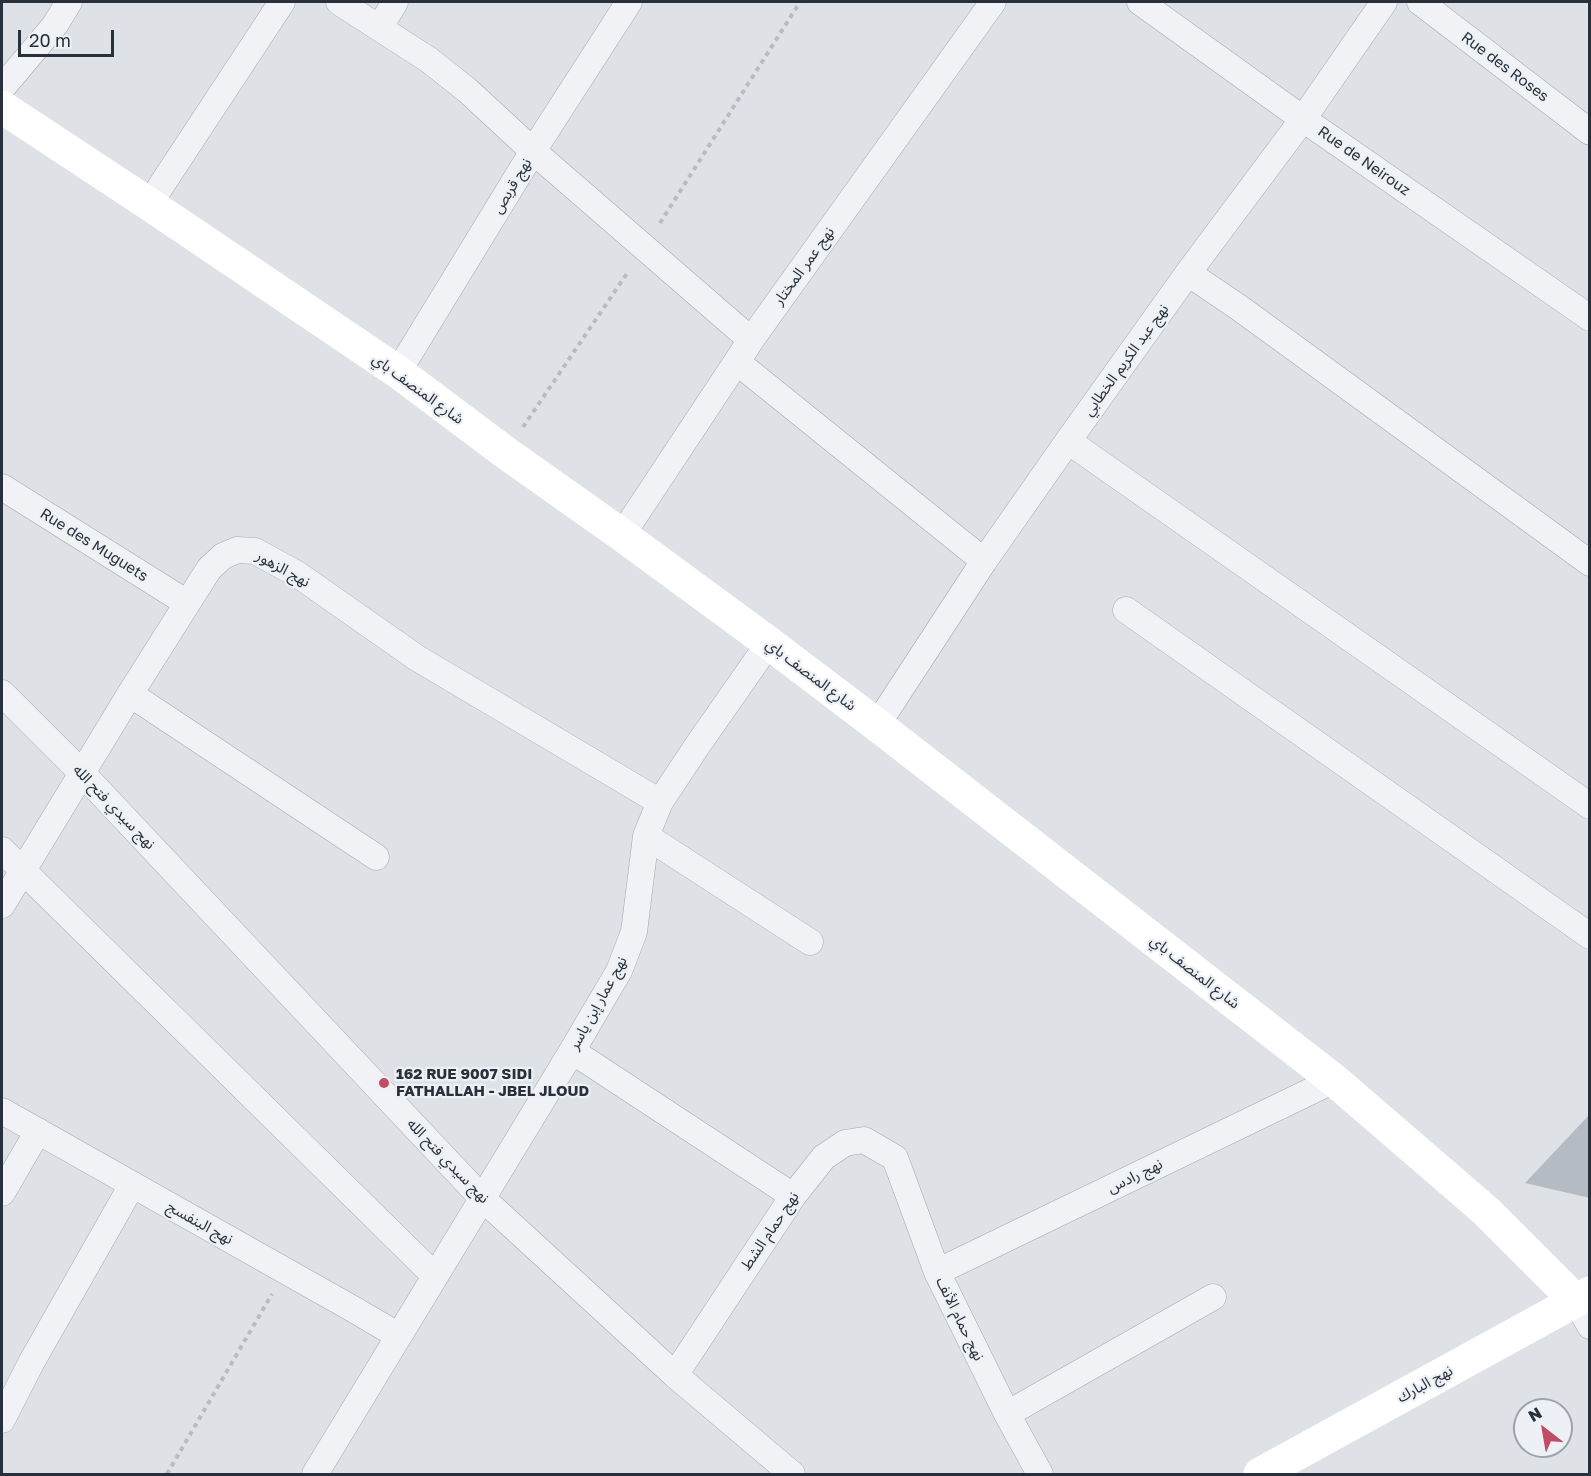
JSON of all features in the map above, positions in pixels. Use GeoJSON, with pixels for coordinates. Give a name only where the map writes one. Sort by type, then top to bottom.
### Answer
{"type":"FeatureCollection","features":[{"type":"Feature","properties":{"kind":"street"},"geometry":{"type":"LineString","coordinates":[[2,88],[55,25],[69,2]]}},
{"type":"Feature","properties":{"kind":"street"},"geometry":{"type":"LineString","coordinates":[[149,204],[282,2]]}},
{"type":"Feature","properties":{"kind":"street"},"geometry":{"type":"LineString","coordinates":[[339,2],[429,60],[467,90],[533,151],[751,340]]}},
{"type":"Feature","properties":{"kind":"street"},"geometry":{"type":"LineString","coordinates":[[380,27],[395,2]]}},
{"type":"Feature","properties":{"kind":"street","name":"نهج قربص"},"geometry":{"type":"LineString","coordinates":[[398,372],[533,151],[629,2]]}},
{"type":"Feature","properties":{"kind":"street","name":"نهج عمر المختار"},"geometry":{"type":"LineString","coordinates":[[622,535],[751,340],[993,2]]}},
{"type":"Feature","properties":{"kind":"street","name":"Rue de Neirouz"},"geometry":{"type":"LineString","coordinates":[[1140,2],[1590,318]]}},
{"type":"Feature","properties":{"kind":"street","name":"نهج عبد الكريم الخطابي"},"geometry":{"type":"LineString","coordinates":[[876,725],[984,561],[1068,441],[1188,273],[1304,119],[1384,2]]}},
{"type":"Feature","properties":{"kind":"street","name":"Rue des Roses"},"geometry":{"type":"LineString","coordinates":[[1420,2],[1590,132]]}},
{"type":"Feature","properties":{"kind":"street","name":"شارع المنصف باي"},"geometry":{"type":"LineString","coordinates":[[2,107],[398,372],[769,643],[1334,1080],[1486,1211],[1585,1307]]}},
{"type":"Feature","properties":{"kind":"street"},"geometry":{"type":"LineString","coordinates":[[1188,273],[1241,309],[1590,563]]}},
{"type":"Feature","properties":{"kind":"street"},"geometry":{"type":"LineString","coordinates":[[737,362],[984,561]]}},
{"type":"Feature","properties":{"kind":"street"},"geometry":{"type":"LineString","coordinates":[[1068,441],[1590,806]]}},
{"type":"Feature","properties":{"kind":"street","name":"Rue des Muguets"},"geometry":{"type":"LineString","coordinates":[[2,487],[187,603]]}},
{"type":"Feature","properties":{"kind":"street","name":"نهج الزهور"},"geometry":{"type":"LineString","coordinates":[[2,905],[209,569],[223,556],[237,550],[255,551],[297,574],[417,658],[660,802]]}},
{"type":"Feature","properties":{"kind":"street"},"geometry":{"type":"LineString","coordinates":[[1126,610],[1590,936]]}},
{"type":"Feature","properties":{"kind":"street","name":"نهج عمار إبن ياسر"},"geometry":{"type":"LineString","coordinates":[[315,1474],[619,971],[634,932],[646,836],[660,802],[769,643]]}},
{"type":"Feature","properties":{"kind":"street","name":"نهج سيدي فتح الله"},"geometry":{"type":"LineString","coordinates":[[2,693],[82,773],[482,1198],[675,1375],[792,1474]]}},
{"type":"Feature","properties":{"kind":"street"},"geometry":{"type":"LineString","coordinates":[[130,694],[376,857]]}},
{"type":"Feature","properties":{"kind":"street"},"geometry":{"type":"LineString","coordinates":[[646,836],[810,942]]}},
{"type":"Feature","properties":{"kind":"street"},"geometry":{"type":"LineString","coordinates":[[2,850],[435,1275]]}},
{"type":"Feature","properties":{"kind":"street"},"geometry":{"type":"LineString","coordinates":[[572,1051],[793,1196]]}},
{"type":"Feature","properties":{"kind":"street","name":"نهج رادس"},"geometry":{"type":"LineString","coordinates":[[937,1272],[1334,1080]]}},
{"type":"Feature","properties":{"kind":"street","name":"نهج البنفسج"},"geometry":{"type":"LineString","coordinates":[[2,1111],[399,1336]]}},
{"type":"Feature","properties":{"kind":"street"},"geometry":{"type":"LineString","coordinates":[[2,1193],[38,1131]]}},
{"type":"Feature","properties":{"kind":"street","name":"نهج حمام الشط"},"geometry":{"type":"LineString","coordinates":[[675,1375],[793,1196],[824,1157],[845,1143],[864,1140],[895,1158]]}},
{"type":"Feature","properties":{"kind":"street","name":"نهج حمام الأنف"},"geometry":{"type":"LineString","coordinates":[[895,1158],[937,1272],[1006,1414],[1040,1474]]}},
{"type":"Feature","properties":{"kind":"street"},"geometry":{"type":"LineString","coordinates":[[2,1420],[31,1363],[132,1185]]}},
{"type":"Feature","properties":{"kind":"street"},"geometry":{"type":"LineString","coordinates":[[1006,1414],[1213,1297]]}},
{"type":"Feature","properties":{"kind":"street","name":"نهج البارك"},"geometry":{"type":"LineString","coordinates":[[1260,1474],[1585,1307]]}},
{"type":"Feature","properties":{"kind":"path"},"geometry":{"type":"LineString","coordinates":[[167,1474],[286,1270]]}},
{"type":"Feature","properties":{"kind":"building"},"geometry":{"type":"Polygon","coordinates":[[[1590,1114],[1590,1198],[1525,1183],[1590,1114]]]}},
{"type":"Feature","properties":{"kind":"place","name":"162 RUE 9007 SIDI FATHALLAH - JBEL JLOUD"},"geometry":{"type":"Point","coordinates":[384,1083]}}]}
